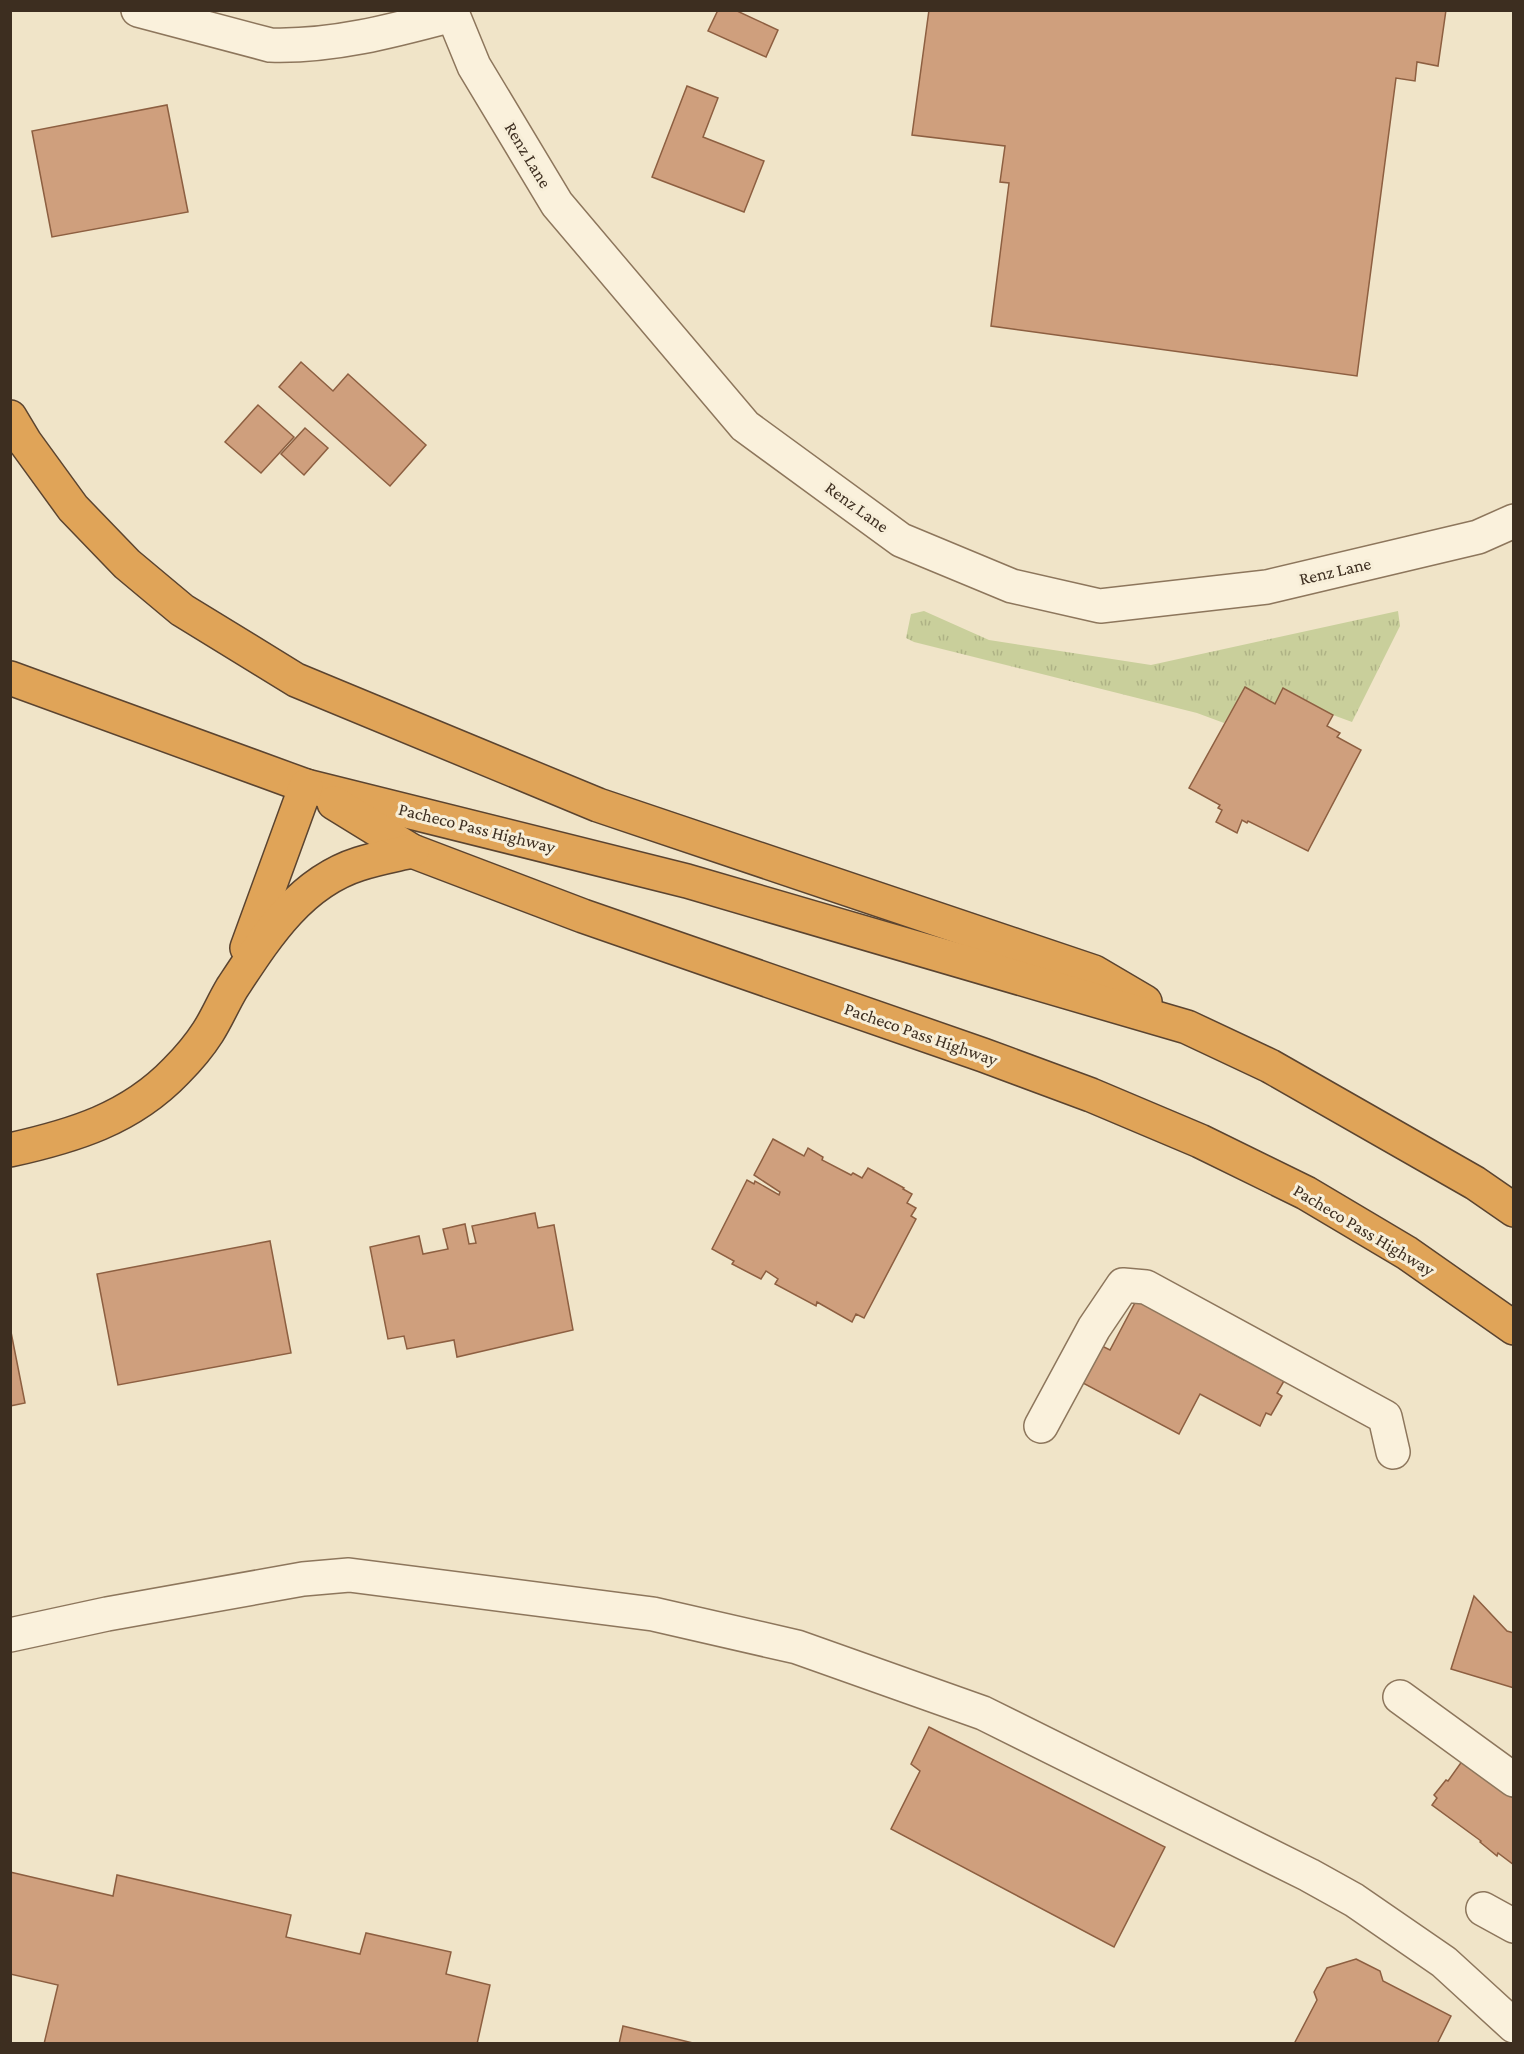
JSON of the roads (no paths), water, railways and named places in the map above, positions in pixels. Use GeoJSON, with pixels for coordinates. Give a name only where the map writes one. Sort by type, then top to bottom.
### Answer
{"type":"FeatureCollection","features":[{"type":"Feature","properties":{"kind":"highway"},"geometry":{"type":"LineString","coordinates":[[10,417],[24,442],[73,508],[127,564],[182,610],[296,680],[598,805],[1094,972],[1187,1027]]}},
{"type":"Feature","properties":{"kind":"highway","name":"Pacheco Pass Highway"},"geometry":{"type":"LineString","coordinates":[[10,678],[306,786],[687,881],[1187,1027],[1270,1066],[1475,1183],[1514,1210]]}},
{"type":"Feature","properties":{"kind":"highway"},"geometry":{"type":"LineString","coordinates":[[231,990],[306,786]]}},
{"type":"Feature","properties":{"kind":"highway","name":"Pacheco Pass Highway"},"geometry":{"type":"LineString","coordinates":[[306,786],[412,851],[583,916],[983,1055],[1091,1095],[1200,1141],[1306,1193],[1407,1253],[1514,1328]]}},
{"type":"Feature","properties":{"kind":"highway"},"geometry":{"type":"LineString","coordinates":[[10,1150],[49,1142],[97,1127],[139,1103],[176,1072],[207,1034],[231,990],[286,911],[316,885],[358,864],[412,851]]}},
{"type":"Feature","properties":{"kind":"street"},"geometry":{"type":"LineString","coordinates":[[138,10],[270,45],[310,45],[377,22],[451,13]]}},
{"type":"Feature","properties":{"kind":"street","name":"Renz Lane"},"geometry":{"type":"LineString","coordinates":[[451,13],[474,66],[557,204],[745,426],[901,540],[1012,586],[1100,606],[1267,587],[1478,537],[1514,521]]}},
{"type":"Feature","properties":{"kind":"street","name":"Renz Lane"},"geometry":{"type":"LineString","coordinates":[[1478,537],[1514,537]]}},
{"type":"Feature","properties":{"kind":"street"},"geometry":{"type":"LineString","coordinates":[[1041,1426],[1094,1328],[1123,1285],[1146,1287],[1385,1417],[1393,1452]]}},
{"type":"Feature","properties":{"kind":"street"},"geometry":{"type":"LineString","coordinates":[[10,1635],[107,1614],[292,1581],[349,1575],[653,1614],[797,1647],[983,1713],[1309,1875],[1354,1900],[1444,1962],[1514,2026]]}},
{"type":"Feature","properties":{"kind":"street"},"geometry":{"type":"LineString","coordinates":[[1400,1697],[1514,1780]]}},
{"type":"Feature","properties":{"kind":"street"},"geometry":{"type":"LineString","coordinates":[[1483,1909],[1514,1926]]}}]}
